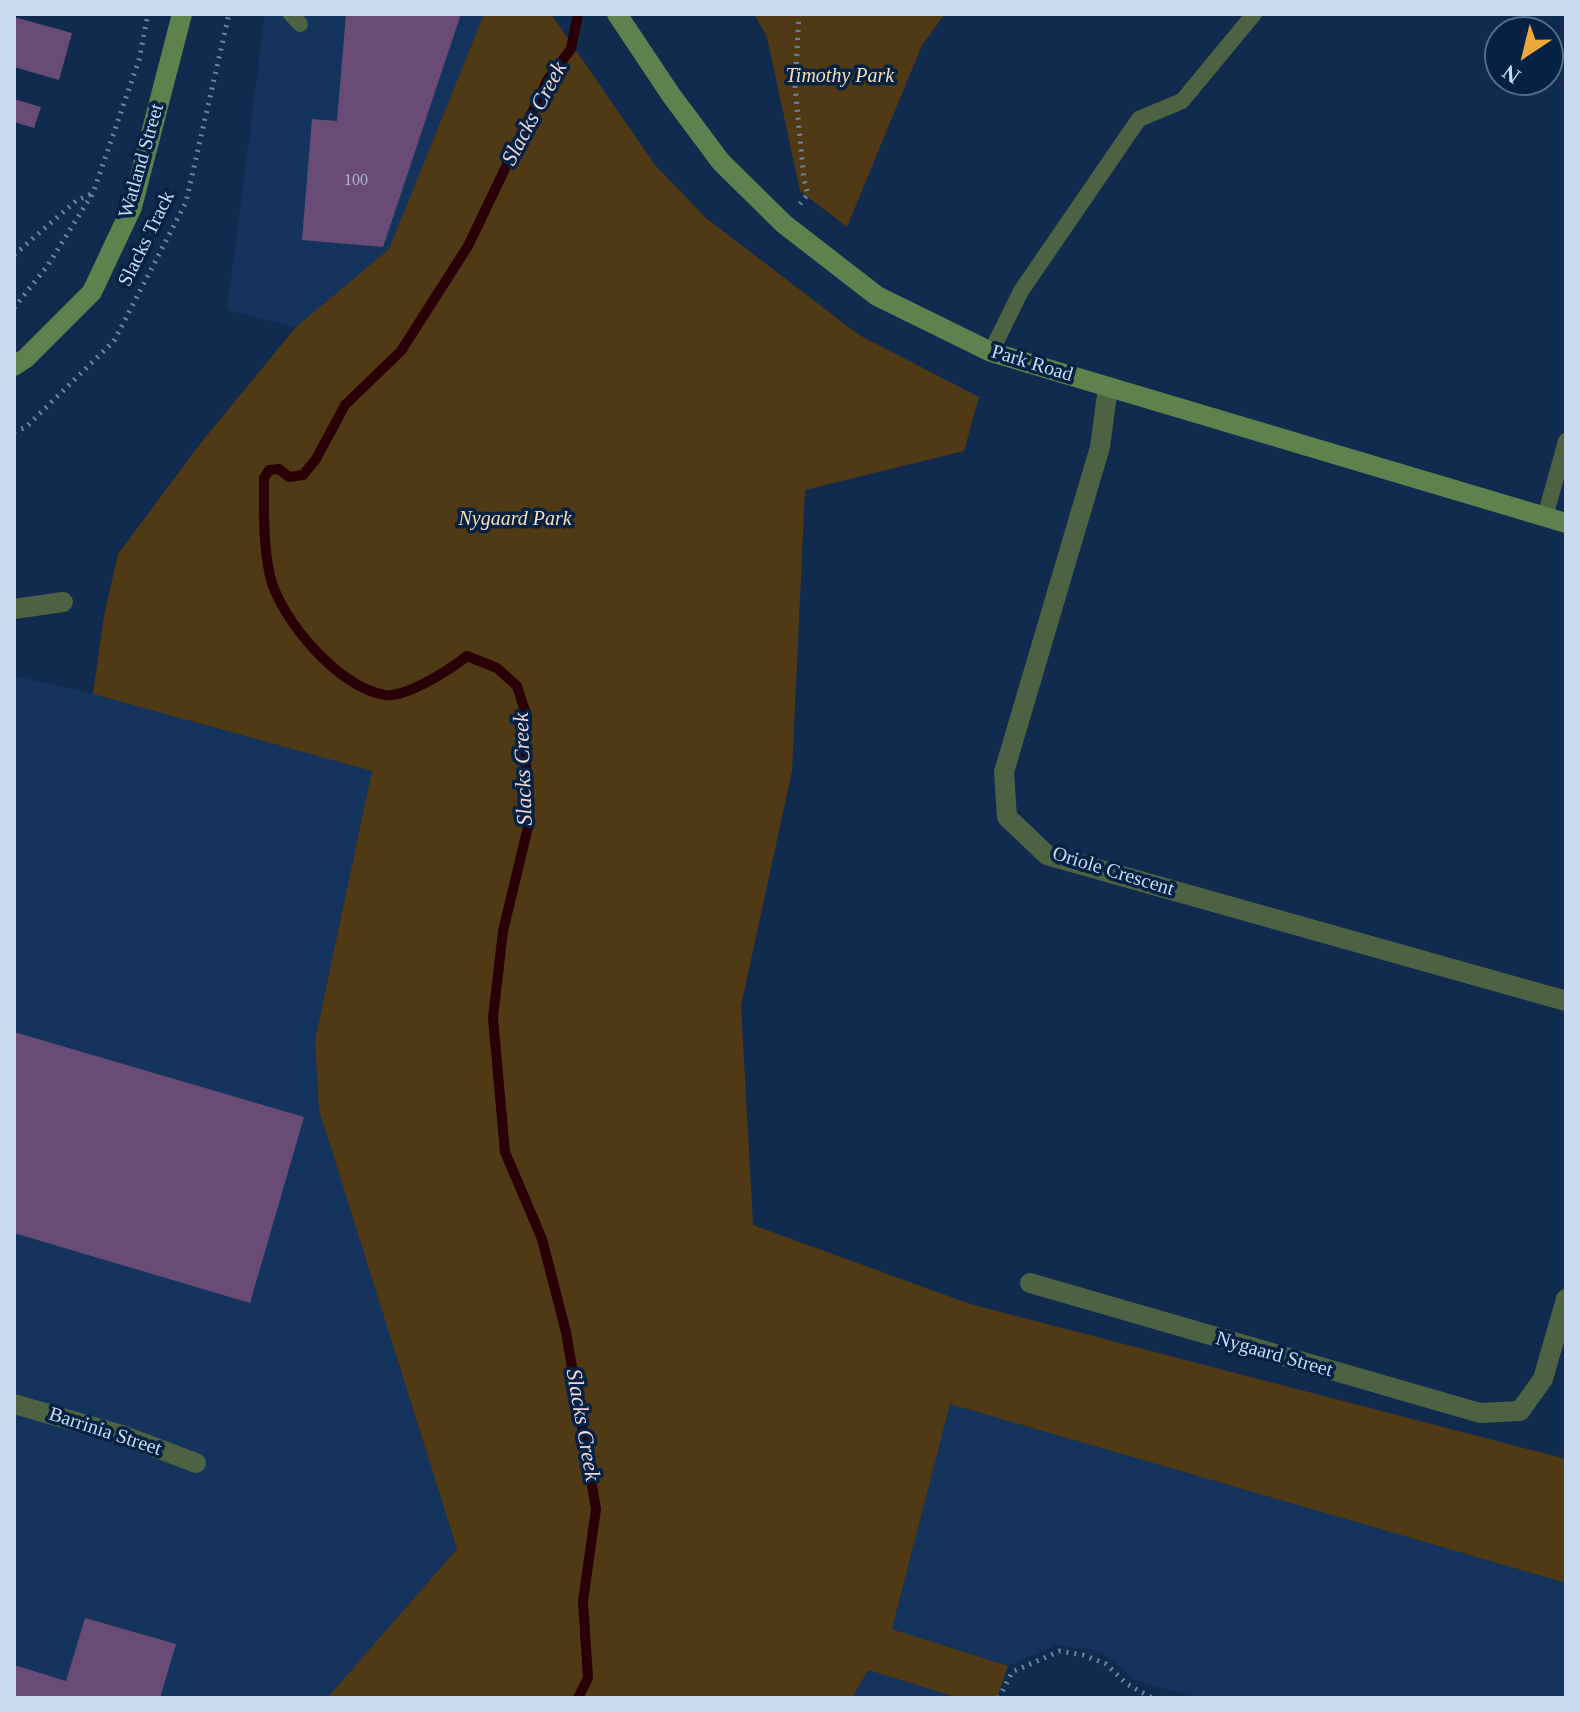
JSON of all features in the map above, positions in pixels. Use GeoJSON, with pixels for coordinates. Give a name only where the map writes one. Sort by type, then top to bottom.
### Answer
{"type":"FeatureCollection","features":[{"type":"Feature","properties":{"kind":"street","name":"Watland Street"},"geometry":{"type":"LineString","coordinates":[[14,366],[26,358],[92,292],[132,207],[182,14]]}},
{"type":"Feature","properties":{"kind":"street","name":"Park Road"},"geometry":{"type":"LineString","coordinates":[[618,16],[721,162],[784,224],[877,296],[991,352],[1566,523]]}},
{"type":"Feature","properties":{"kind":"street","name":"Oriole Crescent"},"geometry":{"type":"LineString","coordinates":[[1108,387],[1100,447],[1004,772],[1007,817],[1047,855],[1566,1001]]}},
{"type":"Feature","properties":{"kind":"street"},"geometry":{"type":"LineString","coordinates":[[14,609],[63,602]]}},
{"type":"Feature","properties":{"kind":"street","name":"Nygaard Street"},"geometry":{"type":"LineString","coordinates":[[1030,1283],[1480,1413],[1520,1411],[1543,1379],[1566,1299]]}},
{"type":"Feature","properties":{"kind":"street","name":"Barrinia Street"},"geometry":{"type":"LineString","coordinates":[[14,1404],[122,1435],[196,1463]]}},
{"type":"Feature","properties":{"kind":"lane"},"geometry":{"type":"LineString","coordinates":[[991,352],[1021,291],[1139,119],[1182,101],[1254,14]]}},
{"type":"Feature","properties":{"kind":"lane"},"geometry":{"type":"LineString","coordinates":[[1545,517],[1566,441]]}},
{"type":"Feature","properties":{"kind":"path"},"geometry":{"type":"LineString","coordinates":[[14,308],[48,265],[93,193],[139,60],[148,14]]}},
{"type":"Feature","properties":{"kind":"path","name":"Slacks Track"},"geometry":{"type":"LineString","coordinates":[[14,432],[26,427],[114,341],[186,202],[229,14]]}},
{"type":"Feature","properties":{"kind":"path"},"geometry":{"type":"LineString","coordinates":[[784,224],[808,194],[795,86],[799,14]]}},
{"type":"Feature","properties":{"kind":"path"},"geometry":{"type":"LineString","coordinates":[[14,255],[76,201],[93,193]]}},
{"type":"Feature","properties":{"kind":"path"},"geometry":{"type":"LineString","coordinates":[[999,1698],[1012,1672],[1060,1651],[1083,1655],[1106,1664],[1127,1684],[1152,1698]]}},
{"type":"Feature","properties":{"kind":"shaded area"},"geometry":{"type":"Polygon","coordinates":[[[265,14],[484,14],[389,249],[296,327],[227,310],[265,14]]]}},
{"type":"Feature","properties":{"kind":"shaded area"},"geometry":{"type":"Polygon","coordinates":[[[14,676],[93,694],[372,771],[315,1040],[319,1110],[457,1549],[327,1698],[14,1698],[14,676]]]}},
{"type":"Feature","properties":{"kind":"shaded area"},"geometry":{"type":"Polygon","coordinates":[[[950,1404],[1566,1583],[1566,1698],[1198,1698],[1135,1680],[1101,1651],[1057,1645],[1008,1666],[892,1629],[950,1404]]]}},
{"type":"Feature","properties":{"kind":"shaded area"},"geometry":{"type":"Polygon","coordinates":[[[868,1670],[959,1698],[852,1698],[868,1670]]]}},
{"type":"Feature","properties":{"kind":"green space","name":"Nygaard Park"},"geometry":{"type":"Polygon","coordinates":[[[484,14],[551,14],[655,165],[706,218],[859,335],[979,397],[964,451],[805,490],[792,771],[741,1006],[753,1225],[970,1304],[1566,1459],[1566,1583],[950,1404],[892,1629],[1008,1666],[997,1698],[959,1698],[868,1670],[852,1698],[327,1698],[457,1549],[319,1110],[315,1040],[372,771],[93,694],[104,616],[118,554],[200,444],[296,327],[389,249],[484,14]]]}},
{"type":"Feature","properties":{"kind":"green space","name":"Timothy Park"},"geometry":{"type":"Polygon","coordinates":[[[754,14],[945,14],[922,45],[847,227],[800,191],[767,37],[754,14]]]}},
{"type":"Feature","properties":{"kind":"building"},"geometry":{"type":"Polygon","coordinates":[[[346,14],[461,14],[383,247],[302,240],[312,119],[337,121],[346,14]]]}},
{"type":"Feature","properties":{"kind":"building"},"geometry":{"type":"Polygon","coordinates":[[[14,17],[72,33],[59,80],[14,67],[14,17]]]}},
{"type":"Feature","properties":{"kind":"building"},"geometry":{"type":"Polygon","coordinates":[[[14,99],[41,107],[34,128],[14,122],[14,99]]]}},
{"type":"Feature","properties":{"kind":"building"},"geometry":{"type":"Polygon","coordinates":[[[14,1032],[304,1117],[250,1303],[14,1233],[14,1032]]]}},
{"type":"Feature","properties":{"kind":"building"},"geometry":{"type":"Polygon","coordinates":[[[85,1618],[176,1644],[160,1698],[14,1698],[14,1665],[66,1681],[85,1618]]]}},
{"type":"Feature","properties":{"kind":"waterway","name":"Slacks Creek"},"geometry":{"type":"LineString","coordinates":[[578,14],[571,49],[548,79],[468,246],[401,351],[345,405],[316,459],[303,475],[289,477],[279,469],[269,470],[264,478],[264,527],[270,576],[286,612],[314,649],[349,680],[367,690],[394,695],[428,682],[467,656],[497,668],[517,686],[527,717],[525,746],[529,823],[503,931],[493,1018],[505,1152],[542,1239],[566,1332],[596,1509],[583,1601],[588,1678],[578,1698]]}}]}
